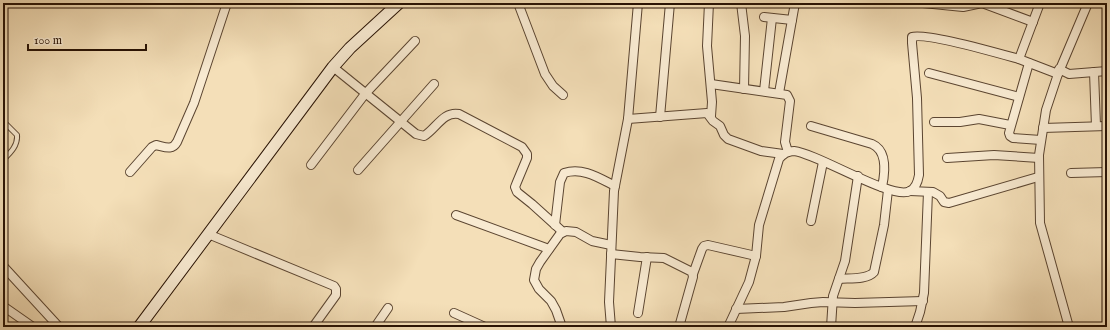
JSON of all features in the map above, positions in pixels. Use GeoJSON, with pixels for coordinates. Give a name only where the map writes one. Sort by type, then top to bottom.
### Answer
{"type":"FeatureCollection","features":[{"type":"Feature","properties":{"kind":"main road"},"geometry":{"type":"LineString","coordinates":[[139,327],[333,67],[355,43],[399,3]]}},
{"type":"Feature","properties":{"kind":"street"},"geometry":{"type":"LineString","coordinates":[[130,172],[152,147],[156,145],[170,148],[177,142],[194,103],[227,3]]}},
{"type":"Feature","properties":{"kind":"street"},"geometry":{"type":"LineString","coordinates":[[518,3],[545,74],[553,86],[563,95]]}},
{"type":"Feature","properties":{"kind":"street"},"geometry":{"type":"LineString","coordinates":[[611,327],[609,302],[615,186],[628,118],[638,3]]}},
{"type":"Feature","properties":{"kind":"street"},"geometry":{"type":"LineString","coordinates":[[660,117],[670,3]]}},
{"type":"Feature","properties":{"kind":"street"},"geometry":{"type":"LineString","coordinates":[[709,3],[707,46],[711,84],[711,116],[713,121],[720,126],[724,135],[728,139],[761,152],[785,153],[794,151],[801,153],[858,176],[885,189],[905,193],[915,187],[919,175],[917,98],[912,37],[924,36],[937,38],[1019,59],[1058,72],[1069,74],[1107,71]]}},
{"type":"Feature","properties":{"kind":"street"},"geometry":{"type":"LineString","coordinates":[[741,3],[745,36],[744,88]]}},
{"type":"Feature","properties":{"kind":"street"},"geometry":{"type":"LineString","coordinates":[[779,93],[795,3]]}},
{"type":"Feature","properties":{"kind":"street"},"geometry":{"type":"LineString","coordinates":[[923,3],[963,6],[982,3],[1033,22]]}},
{"type":"Feature","properties":{"kind":"street"},"geometry":{"type":"LineString","coordinates":[[1019,59],[1040,3]]}},
{"type":"Feature","properties":{"kind":"street"},"geometry":{"type":"LineString","coordinates":[[1069,327],[1040,223],[1038,177],[1039,158],[1046,110],[1058,72],[1088,3]]}},
{"type":"Feature","properties":{"kind":"street"},"geometry":{"type":"LineString","coordinates":[[764,17],[792,20]]}},
{"type":"Feature","properties":{"kind":"street"},"geometry":{"type":"LineString","coordinates":[[764,91],[772,18]]}},
{"type":"Feature","properties":{"kind":"street"},"geometry":{"type":"LineString","coordinates":[[311,165],[366,94],[415,41]]}},
{"type":"Feature","properties":{"kind":"street"},"geometry":{"type":"LineString","coordinates":[[1029,63],[1010,125],[1009,133],[1010,136],[1041,140]]}},
{"type":"Feature","properties":{"kind":"street"},"geometry":{"type":"LineString","coordinates":[[333,67],[416,134],[424,136],[445,117],[454,113],[459,114],[522,147],[527,154],[527,158],[515,188],[517,192],[563,232]]}},
{"type":"Feature","properties":{"kind":"street"},"geometry":{"type":"LineString","coordinates":[[1094,72],[1096,126]]}},
{"type":"Feature","properties":{"kind":"street"},"geometry":{"type":"LineString","coordinates":[[929,73],[1019,97]]}},
{"type":"Feature","properties":{"kind":"street"},"geometry":{"type":"LineString","coordinates":[[358,170],[434,84]]}},
{"type":"Feature","properties":{"kind":"street"},"geometry":{"type":"LineString","coordinates":[[711,84],[779,93],[787,95],[790,101],[785,153],[779,159],[759,225],[756,256],[748,282],[728,327]]}},
{"type":"Feature","properties":{"kind":"street"},"geometry":{"type":"LineString","coordinates":[[628,118],[704,113],[711,116]]}},
{"type":"Feature","properties":{"kind":"street"},"geometry":{"type":"LineString","coordinates":[[934,122],[960,122],[979,119],[1010,125]]}},
{"type":"Feature","properties":{"kind":"street"},"geometry":{"type":"LineString","coordinates":[[811,126],[872,144],[879,148],[885,169],[884,225],[874,272],[866,277],[839,279]]}},
{"type":"Feature","properties":{"kind":"street"},"geometry":{"type":"LineString","coordinates":[[1043,128],[1107,126]]}},
{"type":"Feature","properties":{"kind":"street"},"geometry":{"type":"LineString","coordinates":[[947,158],[994,155],[1039,158]]}},
{"type":"Feature","properties":{"kind":"street"},"geometry":{"type":"LineString","coordinates":[[811,221],[823,162]]}},
{"type":"Feature","properties":{"kind":"street"},"geometry":{"type":"LineString","coordinates":[[555,224],[560,182],[564,173],[575,171],[588,173],[615,186]]}},
{"type":"Feature","properties":{"kind":"street"},"geometry":{"type":"LineString","coordinates":[[1071,173],[1107,172]]}},
{"type":"Feature","properties":{"kind":"street"},"geometry":{"type":"LineString","coordinates":[[831,327],[832,302],[835,288],[845,261],[858,176]]}},
{"type":"Feature","properties":{"kind":"street"},"geometry":{"type":"LineString","coordinates":[[910,191],[937,194],[944,202],[949,203],[1038,177]]}},
{"type":"Feature","properties":{"kind":"street"},"geometry":{"type":"LineString","coordinates":[[914,327],[923,301],[925,289],[928,192]]}},
{"type":"Feature","properties":{"kind":"street"},"geometry":{"type":"LineString","coordinates":[[456,215],[549,249]]}},
{"type":"Feature","properties":{"kind":"street"},"geometry":{"type":"LineString","coordinates":[[562,327],[551,301],[539,289],[534,280],[536,269],[549,249],[563,232],[571,231],[611,250],[647,258],[668,259],[690,270],[693,274]]}},
{"type":"Feature","properties":{"kind":"street"},"geometry":{"type":"LineString","coordinates":[[208,234],[334,286],[336,289],[336,295],[313,327]]}},
{"type":"Feature","properties":{"kind":"street"},"geometry":{"type":"LineString","coordinates":[[679,327],[693,274],[704,246],[708,245],[756,256]]}},
{"type":"Feature","properties":{"kind":"street"},"geometry":{"type":"LineString","coordinates":[[638,313],[647,258]]}},
{"type":"Feature","properties":{"kind":"street"},"geometry":{"type":"LineString","coordinates":[[3,266],[59,327]]}},
{"type":"Feature","properties":{"kind":"street"},"geometry":{"type":"LineString","coordinates":[[736,309],[784,308],[811,303],[832,302],[923,301]]}},
{"type":"Feature","properties":{"kind":"street"},"geometry":{"type":"LineString","coordinates":[[3,306],[32,327]]}},
{"type":"Feature","properties":{"kind":"street"},"geometry":{"type":"LineString","coordinates":[[375,327],[388,308]]}},
{"type":"Feature","properties":{"kind":"street"},"geometry":{"type":"LineString","coordinates":[[454,314],[485,327]]}},
{"type":"Feature","properties":{"kind":"lane"},"geometry":{"type":"LineString","coordinates":[[3,121],[17,135],[18,140],[15,147],[3,160]]}}]}
